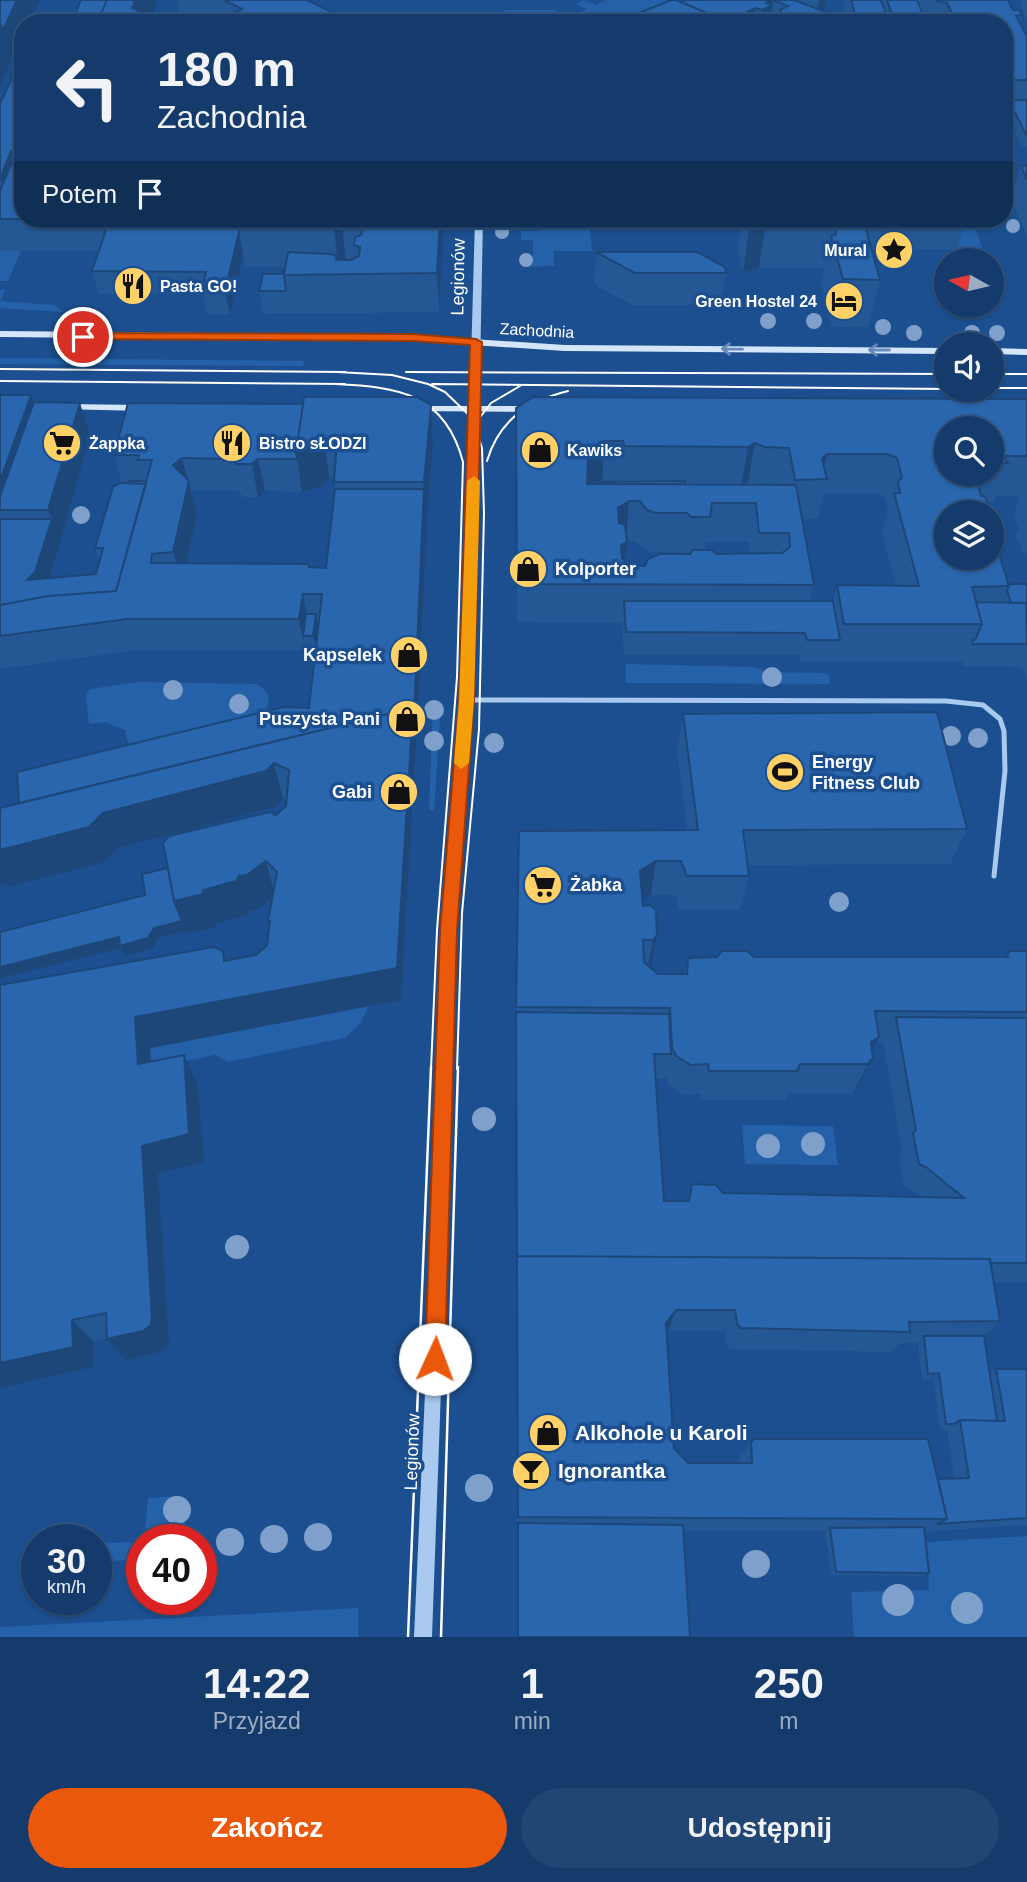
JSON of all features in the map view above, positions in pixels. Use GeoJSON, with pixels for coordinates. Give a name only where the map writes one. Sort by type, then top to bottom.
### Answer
{"type":"FeatureCollection","features":[{"type":"Feature","properties":{"kind":"main road","name":"Zachodnia"},"geometry":{"type":"LineString","coordinates":[[0,334],[412,338],[565,348],[934,351]]}},
{"type":"Feature","properties":{"kind":"main road"},"geometry":{"type":"LineString","coordinates":[[1004,351],[1027,352]]}},
{"type":"Feature","properties":{"kind":"main road"},"geometry":{"type":"LineString","coordinates":[[55,407],[163,408]]}},
{"type":"Feature","properties":{"kind":"main road"},"geometry":{"type":"LineString","coordinates":[[394,409],[548,409]]}},
{"type":"Feature","properties":{"kind":"street","name":"Legionów"},"geometry":{"type":"LineString","coordinates":[[423,1637],[442,1170],[448,931],[467,700],[479,228]]}},
{"type":"Feature","properties":{"kind":"lane"},"geometry":{"type":"LineString","coordinates":[[467,700],[958,701],[981,704],[999,719],[1004,730],[1004,780],[994,876]]}},
{"type":"Feature","properties":{"kind":"shaded area"},"geometry":{"type":"Polygon","coordinates":[[[584,0],[596,5],[607,0],[673,0],[644,14],[576,14],[587,9],[576,4],[584,0]]]}},
{"type":"Feature","properties":{"kind":"shaded area"},"geometry":{"type":"Polygon","coordinates":[[[505,10],[556,10],[560,14],[505,14],[505,10]]]}},
{"type":"Feature","properties":{"kind":"shaded area"},"geometry":{"type":"Polygon","coordinates":[[[539,228],[590,228],[592,251],[554,251],[554,266],[522,267],[522,258],[533,257],[533,240],[521,240],[521,231],[539,231],[539,228]]]}},
{"type":"Feature","properties":{"kind":"shaded area"},"geometry":{"type":"Polygon","coordinates":[[[950,228],[975,228],[982,248],[957,248],[950,228]]]}},
{"type":"Feature","properties":{"kind":"shaded area"},"geometry":{"type":"Polygon","coordinates":[[[0,251],[21,251],[8,281],[0,281],[0,251]]]}},
{"type":"Feature","properties":{"kind":"shaded area"},"geometry":{"type":"Polygon","coordinates":[[[0,290],[5,290],[1,301],[54,305],[64,312],[0,308],[0,290]]]}},
{"type":"Feature","properties":{"kind":"shaded area"},"geometry":{"type":"Polygon","coordinates":[[[0,358],[304,361],[303,366],[0,364],[0,358]]]}},
{"type":"Feature","properties":{"kind":"shaded area"},"geometry":{"type":"Polygon","coordinates":[[[626,664],[755,667],[766,672],[823,673],[829,675],[830,684],[626,683],[626,664]]]}},
{"type":"Feature","properties":{"kind":"shaded area"},"geometry":{"type":"Polygon","coordinates":[[[139,682],[256,684],[265,690],[269,701],[263,714],[128,744],[125,730],[105,722],[89,724],[86,696],[90,689],[139,682]]]}},
{"type":"Feature","properties":{"kind":"shaded area"},"geometry":{"type":"Polygon","coordinates":[[[433,704],[441,704],[434,811],[429,810],[433,704]]]}},
{"type":"Feature","properties":{"kind":"shaded area"},"geometry":{"type":"Polygon","coordinates":[[[369,1006],[360,1024],[344,1038],[228,1062],[215,1055],[152,1068],[150,1048],[369,1006]]]}},
{"type":"Feature","properties":{"kind":"shaded area"},"geometry":{"type":"Polygon","coordinates":[[[742,1125],[833,1126],[838,1165],[745,1164],[742,1125]]]}},
{"type":"Feature","properties":{"kind":"shaded area"},"geometry":{"type":"Polygon","coordinates":[[[183,1496],[185,1524],[146,1524],[148,1498],[183,1496]]]}},
{"type":"Feature","properties":{"kind":"shaded area"},"geometry":{"type":"Polygon","coordinates":[[[1027,1536],[1027,1637],[854,1637],[851,1592],[929,1590],[927,1542],[1027,1536]]]}},
{"type":"Feature","properties":{"kind":"shaded area"},"geometry":{"type":"Polygon","coordinates":[[[126,1542],[126,1560],[112,1561],[112,1543],[126,1542]]]}},
{"type":"Feature","properties":{"kind":"shaded area"},"geometry":{"type":"Polygon","coordinates":[[[358,1608],[358,1637],[0,1637],[0,1627],[358,1608]]]}},
{"type":"Feature","properties":{"kind":"building"},"geometry":{"type":"Polygon","coordinates":[[[0,0],[17,0],[3,30],[0,23],[0,0]]]}},
{"type":"Feature","properties":{"kind":"building"},"geometry":{"type":"Polygon","coordinates":[[[81,0],[107,0],[101,14],[75,14],[81,0]]]}},
{"type":"Feature","properties":{"kind":"building"},"geometry":{"type":"Polygon","coordinates":[[[107,0],[135,0],[132,8],[146,14],[101,14],[107,0]]]}},
{"type":"Feature","properties":{"kind":"building"},"geometry":{"type":"Polygon","coordinates":[[[224,0],[307,0],[336,14],[231,14],[242,9],[224,0]]]}},
{"type":"Feature","properties":{"kind":"building"},"geometry":{"type":"Polygon","coordinates":[[[676,0],[709,14],[636,14],[676,0]]]}},
{"type":"Feature","properties":{"kind":"building"},"geometry":{"type":"Polygon","coordinates":[[[772,0],[766,3],[772,5],[762,10],[755,8],[743,14],[709,14],[681,2],[772,0]]]}},
{"type":"Feature","properties":{"kind":"building"},"geometry":{"type":"Polygon","coordinates":[[[773,0],[794,0],[831,14],[782,14],[780,10],[788,6],[773,0]]]}},
{"type":"Feature","properties":{"kind":"building"},"geometry":{"type":"Polygon","coordinates":[[[851,0],[881,0],[886,14],[855,14],[851,0]]]}},
{"type":"Feature","properties":{"kind":"building"},"geometry":{"type":"Polygon","coordinates":[[[887,0],[917,0],[922,14],[892,14],[887,0]]]}},
{"type":"Feature","properties":{"kind":"building"},"geometry":{"type":"Polygon","coordinates":[[[937,0],[1008,0],[1013,10],[1019,10],[1022,15],[1016,16],[1027,36],[1027,80],[1015,80],[1013,76],[1013,14],[952,14],[947,3],[937,0]]]}},
{"type":"Feature","properties":{"kind":"building"},"geometry":{"type":"Polygon","coordinates":[[[14,74],[14,151],[11,151],[0,179],[0,104],[14,74]]]}},
{"type":"Feature","properties":{"kind":"building"},"geometry":{"type":"Polygon","coordinates":[[[1013,100],[1027,100],[1026,135],[1013,108],[1013,100]]]}},
{"type":"Feature","properties":{"kind":"building"},"geometry":{"type":"Polygon","coordinates":[[[14,157],[14,219],[0,219],[0,191],[14,157]]]}},
{"type":"Feature","properties":{"kind":"building"},"geometry":{"type":"Polygon","coordinates":[[[1021,166],[1027,166],[1027,180],[1021,166]]]}},
{"type":"Feature","properties":{"kind":"building"},"geometry":{"type":"Polygon","coordinates":[[[107,228],[239,228],[225,291],[202,291],[206,272],[92,271],[107,228]]]}},
{"type":"Feature","properties":{"kind":"building"},"geometry":{"type":"Polygon","coordinates":[[[363,228],[440,228],[437,273],[284,275],[288,252],[330,254],[337,256],[336,260],[351,260],[359,256],[360,247],[354,245],[355,237],[361,235],[363,228]]]}},
{"type":"Feature","properties":{"kind":"building"},"geometry":{"type":"Polygon","coordinates":[[[836,228],[866,228],[880,280],[843,279],[831,236],[836,235],[836,228]]]}},
{"type":"Feature","properties":{"kind":"building"},"geometry":{"type":"Polygon","coordinates":[[[596,252],[697,252],[725,267],[726,273],[635,273],[596,252]]]}},
{"type":"Feature","properties":{"kind":"building"},"geometry":{"type":"Polygon","coordinates":[[[283,269],[286,291],[259,291],[263,274],[282,274],[283,269]]]}},
{"type":"Feature","properties":{"kind":"building"},"geometry":{"type":"Polygon","coordinates":[[[0,395],[31,395],[0,481],[0,395]]]}},
{"type":"Feature","properties":{"kind":"building"},"geometry":{"type":"Polygon","coordinates":[[[304,397],[417,397],[431,405],[424,482],[334,482],[337,438],[324,438],[317,446],[296,452],[304,397]]]}},
{"type":"Feature","properties":{"kind":"building"},"geometry":{"type":"Polygon","coordinates":[[[533,397],[934,399],[934,402],[1004,402],[1004,399],[1027,399],[1027,456],[1004,456],[1004,416],[934,416],[934,486],[978,486],[981,496],[985,496],[986,500],[934,500],[934,570],[1004,570],[1009,586],[972,587],[982,624],[844,624],[837,585],[919,586],[894,493],[900,493],[898,481],[902,478],[897,458],[887,454],[827,454],[822,459],[827,479],[795,480],[789,448],[765,447],[755,443],[748,447],[625,446],[623,441],[605,441],[597,446],[595,456],[588,460],[587,484],[796,485],[814,585],[517,584],[516,408],[533,397]],[[629,501],[618,508],[619,523],[625,525],[627,542],[621,545],[622,559],[634,566],[645,566],[648,559],[660,554],[690,554],[693,550],[712,550],[716,554],[782,553],[790,547],[789,533],[759,533],[756,503],[712,503],[710,517],[647,510],[640,501],[629,501]]]}},
{"type":"Feature","properties":{"kind":"building"},"geometry":{"type":"Polygon","coordinates":[[[34,402],[80,403],[48,510],[0,510],[0,496],[34,402]]]}},
{"type":"Feature","properties":{"kind":"building"},"geometry":{"type":"Polygon","coordinates":[[[128,403],[303,404],[297,459],[258,459],[252,464],[236,464],[232,459],[182,458],[173,465],[189,481],[173,552],[152,554],[151,563],[308,564],[309,567],[326,568],[335,489],[424,489],[414,715],[413,708],[19,803],[17,772],[284,707],[309,708],[322,594],[303,594],[299,619],[127,619],[0,636],[0,605],[48,596],[116,591],[152,460],[137,460],[139,455],[114,455],[128,403]]]}},
{"type":"Feature","properties":{"kind":"building"},"geometry":{"type":"Polygon","coordinates":[[[146,481],[146,484],[129,483],[146,481]]]}},
{"type":"Feature","properties":{"kind":"building"},"geometry":{"type":"Polygon","coordinates":[[[685,481],[685,484],[587,484],[587,482],[685,481]]]}},
{"type":"Feature","properties":{"kind":"building"},"geometry":{"type":"Polygon","coordinates":[[[120,483],[146,484],[116,591],[48,596],[0,605],[0,519],[52,519],[35,572],[27,580],[96,574],[103,548],[95,548],[113,487],[120,483]]]}},
{"type":"Feature","properties":{"kind":"building"},"geometry":{"type":"Polygon","coordinates":[[[1008,584],[1027,584],[1027,605],[1011,603],[1008,584]]]}},
{"type":"Feature","properties":{"kind":"building"},"geometry":{"type":"Polygon","coordinates":[[[624,601],[833,601],[840,640],[807,640],[805,633],[626,632],[624,601]]]}},
{"type":"Feature","properties":{"kind":"building"},"geometry":{"type":"Polygon","coordinates":[[[976,602],[1026,603],[1027,644],[973,644],[972,640],[975,640],[982,624],[976,602]]]}},
{"type":"Feature","properties":{"kind":"building"},"geometry":{"type":"Polygon","coordinates":[[[306,614],[316,614],[313,636],[303,636],[306,614]]]}},
{"type":"Feature","properties":{"kind":"building"},"geometry":{"type":"Polygon","coordinates":[[[413,708],[397,968],[135,1017],[138,1064],[184,1055],[189,1134],[142,1146],[152,1319],[150,1326],[143,1331],[107,1339],[106,1313],[72,1320],[73,1347],[0,1363],[0,985],[214,947],[223,951],[224,961],[256,955],[267,945],[268,921],[277,872],[266,861],[247,875],[239,876],[236,881],[203,890],[203,894],[174,901],[163,843],[169,836],[270,812],[276,815],[286,806],[289,770],[274,763],[266,771],[103,813],[89,827],[0,850],[0,808],[413,708]]]}},
{"type":"Feature","properties":{"kind":"building"},"geometry":{"type":"Polygon","coordinates":[[[937,712],[967,829],[743,830],[749,876],[687,876],[681,861],[656,861],[640,871],[643,906],[650,905],[656,910],[657,935],[653,940],[643,940],[644,962],[658,974],[687,974],[688,958],[717,957],[722,951],[747,951],[754,957],[1008,957],[1007,954],[1011,951],[1027,951],[1027,1012],[875,1011],[879,1037],[871,1042],[873,1058],[868,1064],[800,1064],[797,1071],[709,1071],[708,1064],[691,1065],[676,1056],[672,1048],[670,1008],[516,1007],[519,831],[698,830],[683,714],[937,712]]]}},
{"type":"Feature","properties":{"kind":"building"},"geometry":{"type":"Polygon","coordinates":[[[168,868],[174,901],[182,921],[154,928],[148,938],[120,946],[119,937],[0,967],[0,932],[145,895],[142,874],[168,868]]]}},
{"type":"Feature","properties":{"kind":"building"},"geometry":{"type":"Polygon","coordinates":[[[516,1012],[669,1014],[671,1054],[654,1054],[664,1201],[689,1201],[692,1184],[716,1185],[723,1193],[964,1198],[919,1164],[913,1133],[916,1130],[896,1017],[1027,1018],[1027,1263],[990,1263],[990,1259],[517,1256],[517,1260],[516,1012]]]}},
{"type":"Feature","properties":{"kind":"building"},"geometry":{"type":"Polygon","coordinates":[[[517,1256],[990,1259],[1000,1321],[909,1322],[910,1332],[741,1328],[737,1324],[735,1310],[676,1310],[666,1323],[674,1448],[688,1463],[752,1463],[751,1442],[754,1439],[928,1439],[947,1519],[518,1517],[517,1256]]]}},
{"type":"Feature","properties":{"kind":"building"},"geometry":{"type":"Polygon","coordinates":[[[924,1336],[984,1336],[997,1421],[960,1420],[954,1424],[946,1424],[939,1373],[928,1374],[924,1336]]]}},
{"type":"Feature","properties":{"kind":"building"},"geometry":{"type":"Polygon","coordinates":[[[996,1369],[1027,1369],[1027,1518],[937,1524],[947,1519],[938,1479],[969,1478],[960,1420],[1005,1421],[996,1369]]]}},
{"type":"Feature","properties":{"kind":"building"},"geometry":{"type":"Polygon","coordinates":[[[518,1523],[683,1525],[690,1637],[518,1637],[518,1523]]]}},
{"type":"Feature","properties":{"kind":"building"},"geometry":{"type":"Polygon","coordinates":[[[924,1527],[929,1573],[836,1572],[830,1528],[924,1527]]]}},
{"type":"Feature","properties":{"kind":"tram line"},"geometry":{"type":"LineString","coordinates":[[0,369],[346,372]]}},
{"type":"Feature","properties":{"kind":"tram line"},"geometry":{"type":"LineString","coordinates":[[337,372],[392,375],[428,384],[445,392],[472,418],[474,425]]}},
{"type":"Feature","properties":{"kind":"tram line"},"geometry":{"type":"LineString","coordinates":[[406,372],[934,374]]}},
{"type":"Feature","properties":{"kind":"tram line"},"geometry":{"type":"LineString","coordinates":[[1004,374],[1027,374]]}},
{"type":"Feature","properties":{"kind":"tram line"},"geometry":{"type":"LineString","coordinates":[[0,381],[345,384]]}},
{"type":"Feature","properties":{"kind":"tram line"},"geometry":{"type":"LineString","coordinates":[[335,384],[379,388],[416,398],[444,421],[455,439],[463,462],[457,677],[437,930],[431,1069]]}},
{"type":"Feature","properties":{"kind":"tram line"},"geometry":{"type":"LineString","coordinates":[[432,384],[934,389]]}},
{"type":"Feature","properties":{"kind":"tram line"},"geometry":{"type":"LineString","coordinates":[[474,425],[491,403],[520,386]]}},
{"type":"Feature","properties":{"kind":"tram line"},"geometry":{"type":"LineString","coordinates":[[1004,388],[1027,388]]}},
{"type":"Feature","properties":{"kind":"tram line"},"geometry":{"type":"LineString","coordinates":[[487,461],[499,434],[517,414],[540,400],[568,391]]}},
{"type":"Feature","properties":{"kind":"tram line"},"geometry":{"type":"LineString","coordinates":[[457,1069],[462,913],[479,729],[484,513],[482,448],[474,425]]}},
{"type":"Feature","properties":{"kind":"tram line"},"geometry":{"type":"LineString","coordinates":[[471,429],[474,425]]}},
{"type":"Feature","properties":{"kind":"tram line"},"geometry":{"type":"LineString","coordinates":[[408,1637],[431,1067]]}},
{"type":"Feature","properties":{"kind":"tram line"},"geometry":{"type":"LineString","coordinates":[[441,1637],[458,1067]]}},
{"type":"Feature","properties":{"kind":"slow traffic"},"geometry":{"type":"LineString","coordinates":[[461,763],[467,700],[474,481]]}},
{"type":"Feature","properties":{"kind":"place","name":"Mural"},"geometry":{"type":"Point","coordinates":[894,250]}},
{"type":"Feature","properties":{"kind":"place","name":"Pasta GO!"},"geometry":{"type":"Point","coordinates":[133,286]}},
{"type":"Feature","properties":{"kind":"place","name":"Green Hostel 24"},"geometry":{"type":"Point","coordinates":[844,301]}},
{"type":"Feature","properties":{"kind":"place","name":"Żappka"},"geometry":{"type":"Point","coordinates":[62,443]}},
{"type":"Feature","properties":{"kind":"place","name":"Bistro sŁODZI"},"geometry":{"type":"Point","coordinates":[232,443]}},
{"type":"Feature","properties":{"kind":"place","name":"Kawiks"},"geometry":{"type":"Point","coordinates":[540,450]}},
{"type":"Feature","properties":{"kind":"place","name":"Kolporter"},"geometry":{"type":"Point","coordinates":[528,569]}},
{"type":"Feature","properties":{"kind":"place","name":"Kapselek"},"geometry":{"type":"Point","coordinates":[409,655]}},
{"type":"Feature","properties":{"kind":"place","name":"Puszysta Pani"},"geometry":{"type":"Point","coordinates":[407,719]}},
{"type":"Feature","properties":{"kind":"place","name":"Energy Fitness Club"},"geometry":{"type":"Point","coordinates":[785,772]}},
{"type":"Feature","properties":{"kind":"place","name":"Gabi"},"geometry":{"type":"Point","coordinates":[399,792]}},
{"type":"Feature","properties":{"kind":"place","name":"Żabka"},"geometry":{"type":"Point","coordinates":[543,885]}},
{"type":"Feature","properties":{"kind":"place","name":"Alkohole u Karoli"},"geometry":{"type":"Point","coordinates":[548,1433]}},
{"type":"Feature","properties":{"kind":"place","name":"Ignorantka"},"geometry":{"type":"Point","coordinates":[531,1471]}},
{"type":"Feature","properties":{"kind":"route"},"geometry":{"type":"LineString","coordinates":[[83,337],[412,338],[476,342],[467,700],[448,931],[435,1359]]}}]}
